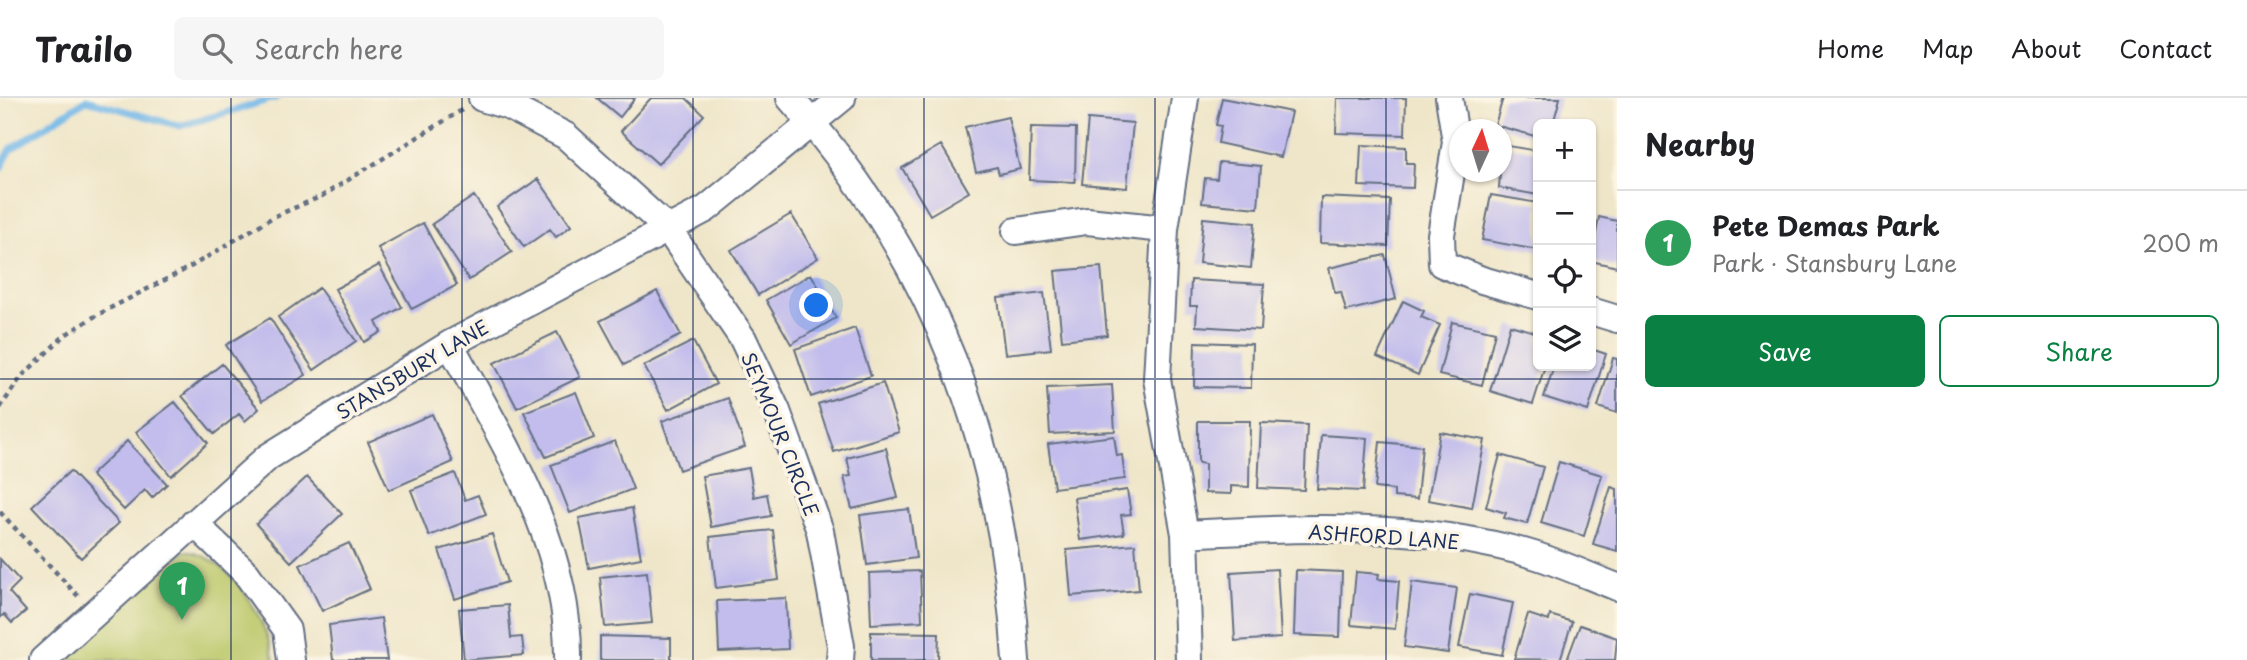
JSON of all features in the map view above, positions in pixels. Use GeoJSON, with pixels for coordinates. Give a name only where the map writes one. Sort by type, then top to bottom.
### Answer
{"type":"FeatureCollection","features":[{"type":"Feature","properties":{"kind":"street"},"geometry":{"type":"LineString","coordinates":[[790,98],[858,182],[896,239],[951,349],[974,414],[1001,522],[1012,595],[1016,660]]}},
{"type":"Feature","properties":{"kind":"street"},"geometry":{"type":"LineString","coordinates":[[811,122],[842,98]]}},
{"type":"Feature","properties":{"kind":"street"},"geometry":{"type":"LineString","coordinates":[[1185,98],[1165,229],[1157,379],[1185,534],[1189,660]]}},
{"type":"Feature","properties":{"kind":"street"},"geometry":{"type":"LineString","coordinates":[[1449,98],[1456,142],[1441,235],[1442,264],[1482,280],[1533,295]]}},
{"type":"Feature","properties":{"kind":"street","name":"SEYMOUR CIRCLE"},"geometry":{"type":"LineString","coordinates":[[474,103],[508,106],[566,136],[668,229],[743,339],[777,411],[820,531],[841,646],[840,660]]}},
{"type":"Feature","properties":{"kind":"street","name":"STANSBURY LANE"},"geometry":{"type":"LineString","coordinates":[[43,660],[268,457],[450,344],[706,209],[811,122]]}},
{"type":"Feature","properties":{"kind":"street"},"geometry":{"type":"LineString","coordinates":[[1016,232],[1087,221],[1165,229]]}},
{"type":"Feature","properties":{"kind":"street"},"geometry":{"type":"LineString","coordinates":[[1596,312],[1617,318]]}},
{"type":"Feature","properties":{"kind":"street"},"geometry":{"type":"LineString","coordinates":[[450,344],[533,498],[558,580],[568,660]]}},
{"type":"Feature","properties":{"kind":"street"},"geometry":{"type":"LineString","coordinates":[[194,523],[246,573],[287,630],[291,660]]}},
{"type":"Feature","properties":{"kind":"street","name":"ASHFORD LANE"},"geometry":{"type":"LineString","coordinates":[[1185,534],[1264,529],[1347,530],[1438,536],[1536,556],[1617,587]]}},
{"type":"Feature","properties":{"kind":"path"},"geometry":{"type":"LineString","coordinates":[[0,408],[27,370],[65,335],[97,314],[192,266],[273,217],[322,196],[474,103]]}},
{"type":"Feature","properties":{"kind":"path"},"geometry":{"type":"LineString","coordinates":[[0,512],[94,614]]}},
{"type":"Feature","properties":{"kind":"green space"},"geometry":{"type":"Polygon","coordinates":[[[186,551],[219,565],[244,592],[263,626],[274,660],[60,660],[164,567],[186,551]]]}},
{"type":"Feature","properties":{"kind":"building"},"geometry":{"type":"Polygon","coordinates":[[[597,98],[635,98],[620,117],[597,98]]]}},
{"type":"Feature","properties":{"kind":"building"},"geometry":{"type":"Polygon","coordinates":[[[651,98],[686,98],[704,115],[658,164],[621,131],[651,98]]]}},
{"type":"Feature","properties":{"kind":"building"},"geometry":{"type":"Polygon","coordinates":[[[1222,98],[1291,112],[1281,157],[1218,143],[1221,126],[1216,125],[1222,98]]]}},
{"type":"Feature","properties":{"kind":"building"},"geometry":{"type":"Polygon","coordinates":[[[1337,98],[1406,98],[1405,135],[1336,133],[1337,98]]]}},
{"type":"Feature","properties":{"kind":"building"},"geometry":{"type":"Polygon","coordinates":[[[1503,98],[1560,98],[1554,119],[1533,119],[1533,136],[1512,130],[1512,119],[1497,119],[1503,98]]]}},
{"type":"Feature","properties":{"kind":"building"},"geometry":{"type":"Polygon","coordinates":[[[1008,117],[1020,169],[999,174],[997,167],[976,172],[965,127],[1008,117]]]}},
{"type":"Feature","properties":{"kind":"building"},"geometry":{"type":"Polygon","coordinates":[[[1088,119],[1133,123],[1127,188],[1082,184],[1088,119]]]}},
{"type":"Feature","properties":{"kind":"building"},"geometry":{"type":"Polygon","coordinates":[[[1031,127],[1076,128],[1075,182],[1029,180],[1031,127]]]}},
{"type":"Feature","properties":{"kind":"building"},"geometry":{"type":"Polygon","coordinates":[[[941,145],[969,192],[930,215],[902,168],[941,145]]]}},
{"type":"Feature","properties":{"kind":"building"},"geometry":{"type":"Polygon","coordinates":[[[1361,145],[1406,147],[1406,163],[1414,163],[1413,188],[1359,186],[1361,145]]]}},
{"type":"Feature","properties":{"kind":"building"},"geometry":{"type":"Polygon","coordinates":[[[1512,147],[1533,150],[1533,194],[1499,188],[1499,182],[1512,182],[1512,147]]]}},
{"type":"Feature","properties":{"kind":"building"},"geometry":{"type":"Polygon","coordinates":[[[1219,162],[1261,166],[1258,208],[1202,203],[1205,178],[1217,179],[1219,162]]]}},
{"type":"Feature","properties":{"kind":"building"},"geometry":{"type":"Polygon","coordinates":[[[538,179],[571,226],[556,237],[550,229],[524,247],[497,207],[538,179]]]}},
{"type":"Feature","properties":{"kind":"building"},"geometry":{"type":"Polygon","coordinates":[[[1491,195],[1533,202],[1533,249],[1482,240],[1491,195]]]}},
{"type":"Feature","properties":{"kind":"building"},"geometry":{"type":"Polygon","coordinates":[[[474,196],[512,252],[469,280],[432,224],[474,196]]]}},
{"type":"Feature","properties":{"kind":"building"},"geometry":{"type":"Polygon","coordinates":[[[1321,197],[1390,200],[1388,246],[1320,243],[1321,197]]]}},
{"type":"Feature","properties":{"kind":"building"},"geometry":{"type":"Polygon","coordinates":[[[791,214],[818,258],[758,295],[731,250],[791,214]]]}},
{"type":"Feature","properties":{"kind":"building"},"geometry":{"type":"Polygon","coordinates":[[[1599,217],[1617,221],[1617,267],[1596,262],[1599,217]]]}},
{"type":"Feature","properties":{"kind":"building"},"geometry":{"type":"Polygon","coordinates":[[[1203,218],[1255,223],[1251,268],[1199,263],[1203,218]]]}},
{"type":"Feature","properties":{"kind":"building"},"geometry":{"type":"Polygon","coordinates":[[[423,223],[457,285],[412,309],[378,248],[423,223]]]}},
{"type":"Feature","properties":{"kind":"building"},"geometry":{"type":"Polygon","coordinates":[[[1385,255],[1396,299],[1346,311],[1341,292],[1335,293],[1329,268],[1385,255]]]}},
{"type":"Feature","properties":{"kind":"building"},"geometry":{"type":"Polygon","coordinates":[[[379,265],[402,307],[376,322],[381,332],[364,342],[335,289],[379,265]]]}},
{"type":"Feature","properties":{"kind":"building"},"geometry":{"type":"Polygon","coordinates":[[[1101,267],[1107,335],[1062,340],[1055,271],[1101,267]]]}},
{"type":"Feature","properties":{"kind":"building"},"geometry":{"type":"Polygon","coordinates":[[[811,274],[836,318],[791,344],[766,300],[811,274]]]}},
{"type":"Feature","properties":{"kind":"building"},"geometry":{"type":"Polygon","coordinates":[[[1191,280],[1264,284],[1261,330],[1196,326],[1197,306],[1190,306],[1191,280]]]}},
{"type":"Feature","properties":{"kind":"building"},"geometry":{"type":"Polygon","coordinates":[[[319,288],[356,341],[314,370],[278,317],[319,288]]]}},
{"type":"Feature","properties":{"kind":"building"},"geometry":{"type":"Polygon","coordinates":[[[657,291],[681,335],[624,365],[600,321],[657,291]]]}},
{"type":"Feature","properties":{"kind":"building"},"geometry":{"type":"Polygon","coordinates":[[[1044,293],[1051,349],[1005,354],[998,298],[1044,293]]]}},
{"type":"Feature","properties":{"kind":"building"},"geometry":{"type":"Polygon","coordinates":[[[1403,301],[1424,311],[1421,317],[1440,325],[1418,375],[1377,357],[1403,301]]]}},
{"type":"Feature","properties":{"kind":"building"},"geometry":{"type":"Polygon","coordinates":[[[270,318],[306,375],[262,401],[226,345],[270,318]]]}},
{"type":"Feature","properties":{"kind":"building"},"geometry":{"type":"Polygon","coordinates":[[[1452,322],[1495,332],[1482,385],[1439,375],[1452,322]]]}},
{"type":"Feature","properties":{"kind":"building"},"geometry":{"type":"Polygon","coordinates":[[[1510,325],[1533,332],[1533,371],[1543,371],[1533,404],[1490,391],[1510,325]]]}},
{"type":"Feature","properties":{"kind":"building"},"geometry":{"type":"Polygon","coordinates":[[[855,328],[871,376],[811,397],[795,349],[855,328]]]}},
{"type":"Feature","properties":{"kind":"building"},"geometry":{"type":"Polygon","coordinates":[[[557,332],[580,377],[517,408],[494,363],[557,332]]]}},
{"type":"Feature","properties":{"kind":"building"},"geometry":{"type":"Polygon","coordinates":[[[693,341],[716,384],[668,410],[644,366],[693,341]]]}},
{"type":"Feature","properties":{"kind":"building"},"geometry":{"type":"Polygon","coordinates":[[[1195,342],[1252,344],[1251,388],[1194,387],[1195,342]]]}},
{"type":"Feature","properties":{"kind":"building"},"geometry":{"type":"Polygon","coordinates":[[[1596,351],[1606,354],[1588,411],[1544,397],[1552,371],[1596,371],[1596,351]]]}},
{"type":"Feature","properties":{"kind":"building"},"geometry":{"type":"Polygon","coordinates":[[[1613,358],[1617,359],[1617,413],[1598,407],[1613,358]]]}},
{"type":"Feature","properties":{"kind":"building"},"geometry":{"type":"Polygon","coordinates":[[[222,364],[259,409],[245,421],[239,414],[214,434],[182,396],[222,364]]]}},
{"type":"Feature","properties":{"kind":"building"},"geometry":{"type":"Polygon","coordinates":[[[883,383],[899,432],[834,452],[818,404],[883,383]]]}},
{"type":"Feature","properties":{"kind":"building"},"geometry":{"type":"Polygon","coordinates":[[[1112,385],[1115,431],[1050,434],[1047,388],[1112,385]]]}},
{"type":"Feature","properties":{"kind":"building"},"geometry":{"type":"Polygon","coordinates":[[[576,392],[594,438],[546,457],[524,412],[576,392]]]}},
{"type":"Feature","properties":{"kind":"building"},"geometry":{"type":"Polygon","coordinates":[[[728,398],[745,447],[679,470],[662,421],[728,398]]]}},
{"type":"Feature","properties":{"kind":"building"},"geometry":{"type":"Polygon","coordinates":[[[175,402],[208,443],[171,476],[136,432],[175,402]]]}},
{"type":"Feature","properties":{"kind":"building"},"geometry":{"type":"Polygon","coordinates":[[[432,414],[453,462],[389,490],[368,442],[432,414]]]}},
{"type":"Feature","properties":{"kind":"building"},"geometry":{"type":"Polygon","coordinates":[[[1198,421],[1250,421],[1249,487],[1231,486],[1231,494],[1205,493],[1205,464],[1198,463],[1198,421]]]}},
{"type":"Feature","properties":{"kind":"building"},"geometry":{"type":"Polygon","coordinates":[[[1261,423],[1307,425],[1304,490],[1258,488],[1261,423]]]}},
{"type":"Feature","properties":{"kind":"building"},"geometry":{"type":"Polygon","coordinates":[[[1440,432],[1485,440],[1472,508],[1428,500],[1440,432]]]}},
{"type":"Feature","properties":{"kind":"building"},"geometry":{"type":"Polygon","coordinates":[[[1321,435],[1367,438],[1363,491],[1317,489],[1321,435]]]}},
{"type":"Feature","properties":{"kind":"building"},"geometry":{"type":"Polygon","coordinates":[[[1114,436],[1117,456],[1122,455],[1125,479],[1054,488],[1048,444],[1114,436]]]}},
{"type":"Feature","properties":{"kind":"building"},"geometry":{"type":"Polygon","coordinates":[[[127,441],[167,484],[152,498],[145,490],[124,510],[91,475],[127,441]]]}},
{"type":"Feature","properties":{"kind":"building"},"geometry":{"type":"Polygon","coordinates":[[[615,441],[633,489],[570,513],[551,465],[615,441]]]}},
{"type":"Feature","properties":{"kind":"building"},"geometry":{"type":"Polygon","coordinates":[[[1380,442],[1422,446],[1417,499],[1394,497],[1394,490],[1375,488],[1380,442]]]}},
{"type":"Feature","properties":{"kind":"building"},"geometry":{"type":"Polygon","coordinates":[[[886,448],[898,498],[852,509],[844,477],[851,476],[847,458],[886,448]]]}},
{"type":"Feature","properties":{"kind":"building"},"geometry":{"type":"Polygon","coordinates":[[[1500,455],[1543,467],[1527,524],[1504,518],[1506,513],[1486,507],[1500,455]]]}},
{"type":"Feature","properties":{"kind":"building"},"geometry":{"type":"Polygon","coordinates":[[[1559,462],[1602,475],[1584,536],[1541,523],[1559,462]]]}},
{"type":"Feature","properties":{"kind":"building"},"geometry":{"type":"Polygon","coordinates":[[[749,468],[754,497],[767,494],[771,516],[711,527],[702,476],[749,468]]]}},
{"type":"Feature","properties":{"kind":"building"},"geometry":{"type":"Polygon","coordinates":[[[70,471],[119,523],[81,558],[32,506],[70,471]]]}},
{"type":"Feature","properties":{"kind":"building"},"geometry":{"type":"Polygon","coordinates":[[[455,473],[465,500],[478,495],[486,514],[429,536],[411,490],[455,473]]]}},
{"type":"Feature","properties":{"kind":"building"},"geometry":{"type":"Polygon","coordinates":[[[307,477],[342,514],[291,562],[256,524],[307,477]]]}},
{"type":"Feature","properties":{"kind":"building"},"geometry":{"type":"Polygon","coordinates":[[[1611,487],[1617,489],[1617,551],[1593,544],[1611,487]]]}},
{"type":"Feature","properties":{"kind":"building"},"geometry":{"type":"Polygon","coordinates":[[[1127,490],[1131,514],[1121,515],[1124,534],[1080,540],[1074,498],[1127,490]]]}},
{"type":"Feature","properties":{"kind":"building"},"geometry":{"type":"Polygon","coordinates":[[[632,508],[641,558],[589,568],[579,518],[632,508]]]}},
{"type":"Feature","properties":{"kind":"building"},"geometry":{"type":"Polygon","coordinates":[[[909,509],[916,558],[867,565],[860,515],[909,509]]]}},
{"type":"Feature","properties":{"kind":"building"},"geometry":{"type":"Polygon","coordinates":[[[773,530],[779,580],[716,588],[710,537],[773,530]]]}},
{"type":"Feature","properties":{"kind":"building"},"geometry":{"type":"Polygon","coordinates":[[[492,534],[507,582],[455,599],[439,550],[492,534]]]}},
{"type":"Feature","properties":{"kind":"building"},"geometry":{"type":"Polygon","coordinates":[[[349,543],[370,589],[322,611],[300,565],[349,543]]]}},
{"type":"Feature","properties":{"kind":"building"},"geometry":{"type":"Polygon","coordinates":[[[1135,544],[1139,590],[1071,596],[1067,550],[1135,544]]]}},
{"type":"Feature","properties":{"kind":"building"},"geometry":{"type":"Polygon","coordinates":[[[0,559],[20,581],[9,592],[26,611],[12,623],[4,614],[0,618],[0,559]]]}},
{"type":"Feature","properties":{"kind":"building"},"geometry":{"type":"Polygon","coordinates":[[[1277,569],[1281,638],[1235,641],[1231,572],[1277,569]]]}},
{"type":"Feature","properties":{"kind":"building"},"geometry":{"type":"Polygon","coordinates":[[[1296,570],[1342,572],[1340,637],[1294,635],[1296,570]]]}},
{"type":"Feature","properties":{"kind":"building"},"geometry":{"type":"Polygon","coordinates":[[[920,571],[922,621],[871,624],[869,573],[920,571]]]}},
{"type":"Feature","properties":{"kind":"building"},"geometry":{"type":"Polygon","coordinates":[[[647,572],[652,623],[605,627],[600,577],[647,572]]]}},
{"type":"Feature","properties":{"kind":"building"},"geometry":{"type":"Polygon","coordinates":[[[1356,572],[1379,574],[1378,579],[1399,581],[1395,629],[1351,625],[1356,572]]]}},
{"type":"Feature","properties":{"kind":"building"},"geometry":{"type":"Polygon","coordinates":[[[1412,582],[1457,588],[1448,653],[1404,647],[1412,582]]]}},
{"type":"Feature","properties":{"kind":"building"},"geometry":{"type":"Polygon","coordinates":[[[1470,594],[1513,603],[1502,655],[1459,647],[1470,594]]]}},
{"type":"Feature","properties":{"kind":"building"},"geometry":{"type":"Polygon","coordinates":[[[786,598],[788,649],[719,652],[717,601],[786,598]]]}},
{"type":"Feature","properties":{"kind":"building"},"geometry":{"type":"Polygon","coordinates":[[[508,605],[511,638],[522,637],[524,655],[464,660],[459,609],[508,605]]]}},
{"type":"Feature","properties":{"kind":"building"},"geometry":{"type":"Polygon","coordinates":[[[1528,614],[1549,621],[1550,615],[1572,622],[1560,660],[1514,659],[1528,614]]]}},
{"type":"Feature","properties":{"kind":"building"},"geometry":{"type":"Polygon","coordinates":[[[381,618],[387,660],[333,660],[329,625],[381,618]]]}},
{"type":"Feature","properties":{"kind":"building"},"geometry":{"type":"Polygon","coordinates":[[[1580,625],[1617,638],[1615,660],[1567,660],[1580,625]]]}},
{"type":"Feature","properties":{"kind":"building"},"geometry":{"type":"Polygon","coordinates":[[[871,632],[939,633],[938,660],[871,660],[871,632]]]}},
{"type":"Feature","properties":{"kind":"building"},"geometry":{"type":"Polygon","coordinates":[[[600,636],[671,638],[671,660],[600,660],[600,636]]]}},
{"type":"Feature","properties":{"kind":"waterway"},"geometry":{"type":"LineString","coordinates":[[0,169],[11,149],[86,100],[180,126],[276,98]]}},
{"type":"Feature","properties":{"kind":"place","name":"Pete Demas Park"},"geometry":{"type":"Point","coordinates":[182,620]}}]}
